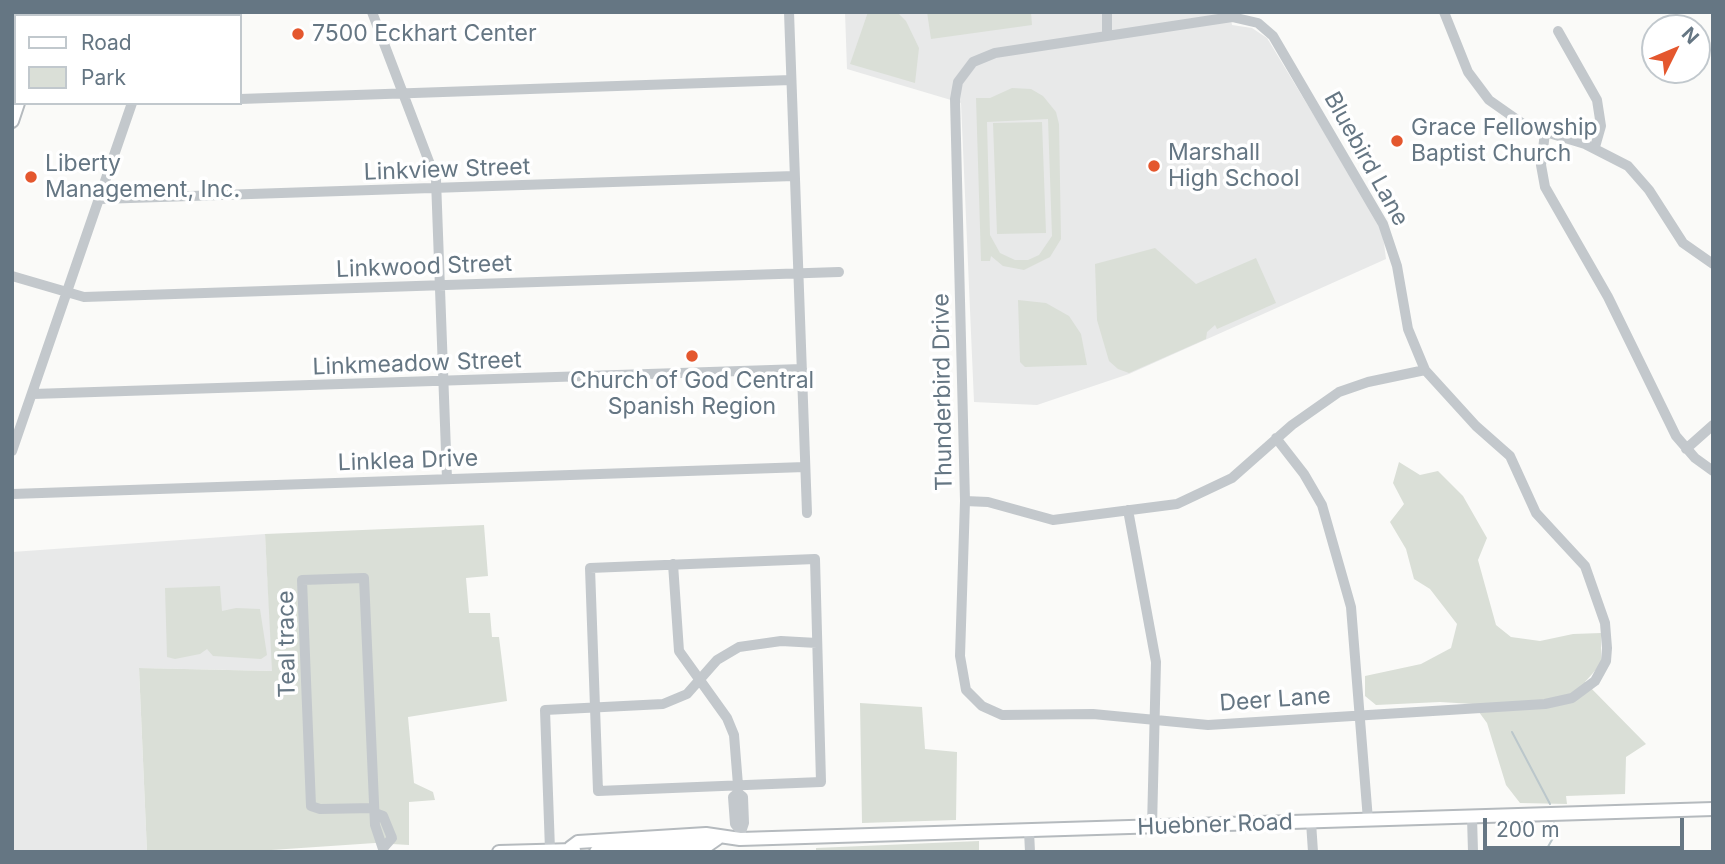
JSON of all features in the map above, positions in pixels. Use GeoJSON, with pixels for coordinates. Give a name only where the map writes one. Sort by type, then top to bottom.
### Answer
{"type":"FeatureCollection","features":[{"type":"Feature","properties":{"kind":"main road","name":"Huebner Road"},"geometry":{"type":"LineString","coordinates":[[596,852],[708,845],[718,838],[740,834],[1029,831],[1713,809]]}},
{"type":"Feature","properties":{"kind":"main road","name":"Huebner Road"},"geometry":{"type":"LineString","coordinates":[[499,852],[574,850],[578,842],[706,834],[718,838]]}},
{"type":"Feature","properties":{"kind":"street"},"geometry":{"type":"LineString","coordinates":[[373,12],[436,180],[442,285],[447,479]]}},
{"type":"Feature","properties":{"kind":"street"},"geometry":{"type":"LineString","coordinates":[[789,12],[807,513]]}},
{"type":"Feature","properties":{"kind":"street"},"geometry":{"type":"LineString","coordinates":[[1107,12],[1107,34],[1232,15]]}},
{"type":"Feature","properties":{"kind":"street"},"geometry":{"type":"LineString","coordinates":[[1444,12],[1476,86],[1508,115],[1545,133],[1595,147],[1616,158],[1640,178],[1683,243],[1713,264]]}},
{"type":"Feature","properties":{"kind":"street","name":"Bluebird Lane"},"geometry":{"type":"LineString","coordinates":[[1232,15],[1258,23],[1273,36],[1383,224],[1397,266],[1408,329],[1425,370],[1476,426],[1510,456],[1536,513],[1585,566],[1605,623],[1606,660],[1595,681],[1572,698]]}},
{"type":"Feature","properties":{"kind":"street"},"geometry":{"type":"LineString","coordinates":[[1558,32],[1597,100],[1601,126],[1595,147]]}},
{"type":"Feature","properties":{"kind":"street","name":"Thunderbird Drive"},"geometry":{"type":"LineString","coordinates":[[982,706],[966,690],[960,656],[965,501],[954,99],[965,71],[973,62],[995,53],[1107,34]]}},
{"type":"Feature","properties":{"kind":"street"},"geometry":{"type":"LineString","coordinates":[[242,99],[791,80]]}},
{"type":"Feature","properties":{"kind":"street"},"geometry":{"type":"LineString","coordinates":[[12,451],[131,105]]}},
{"type":"Feature","properties":{"kind":"street"},"geometry":{"type":"LineString","coordinates":[[1545,133],[1541,166],[1545,187],[1608,297],[1671,427],[1686,449],[1713,471]]}},
{"type":"Feature","properties":{"kind":"street","name":"Linkview Street"},"geometry":{"type":"LineString","coordinates":[[100,199],[436,190],[794,176]]}},
{"type":"Feature","properties":{"kind":"street","name":"Linkwood Street"},"geometry":{"type":"LineString","coordinates":[[12,276],[68,295],[84,297],[839,272]]}},
{"type":"Feature","properties":{"kind":"street","name":"Linkmeadow Street"},"geometry":{"type":"LineString","coordinates":[[33,394],[444,383],[802,369]]}},
{"type":"Feature","properties":{"kind":"street"},"geometry":{"type":"LineString","coordinates":[[965,501],[988,502],[1053,520],[1167,506],[1195,498],[1232,478],[1276,438],[1339,392],[1368,382],[1425,370]]}},
{"type":"Feature","properties":{"kind":"street"},"geometry":{"type":"LineString","coordinates":[[1686,449],[1713,425]]}},
{"type":"Feature","properties":{"kind":"street"},"geometry":{"type":"LineString","coordinates":[[1276,438],[1304,474],[1322,505],[1333,536],[1355,629],[1368,820]]}},
{"type":"Feature","properties":{"kind":"street","name":"Linklea Drive"},"geometry":{"type":"LineString","coordinates":[[12,494],[805,467]]}},
{"type":"Feature","properties":{"kind":"street"},"geometry":{"type":"LineString","coordinates":[[1128,510],[1156,662],[1152,827]]}},
{"type":"Feature","properties":{"kind":"street"},"geometry":{"type":"LineString","coordinates":[[815,559],[821,782],[738,789],[598,791],[590,568],[673,564],[815,559]]}},
{"type":"Feature","properties":{"kind":"street"},"geometry":{"type":"LineString","coordinates":[[673,564],[676,639],[681,657],[730,723],[736,748],[738,789],[743,797],[744,823],[740,834]]}},
{"type":"Feature","properties":{"kind":"street","name":"Teal trace"},"geometry":{"type":"LineString","coordinates":[[374,810],[320,809],[311,806],[302,580],[364,578],[374,810],[378,839],[384,849]]}},
{"type":"Feature","properties":{"kind":"street"},"geometry":{"type":"LineString","coordinates":[[550,851],[545,710],[663,705],[681,697],[722,656],[739,647],[781,641],[817,643]]}},
{"type":"Feature","properties":{"kind":"street","name":"Deer Lane"},"geometry":{"type":"LineString","coordinates":[[982,706],[1013,716],[1093,713],[1153,721],[1237,724],[1360,713],[1545,704],[1572,698]]}},
{"type":"Feature","properties":{"kind":"street"},"geometry":{"type":"LineString","coordinates":[[1472,817],[1473,852]]}},
{"type":"Feature","properties":{"kind":"street"},"geometry":{"type":"LineString","coordinates":[[1311,822],[1312,852]]}},
{"type":"Feature","properties":{"kind":"street"},"geometry":{"type":"LineString","coordinates":[[1029,831],[1030,852]]}},
{"type":"Feature","properties":{"kind":"shaded area","name":"Marshall High School"},"geometry":{"type":"Polygon","coordinates":[[[845,12],[1230,12],[1232,25],[1252,28],[1267,38],[1382,228],[1386,259],[1129,374],[1037,405],[974,402],[961,103],[847,69],[845,12]]]}},
{"type":"Feature","properties":{"kind":"shaded area"},"geometry":{"type":"Polygon","coordinates":[[[265,534],[273,671],[139,668],[147,852],[12,852],[12,552],[265,534]]]}},
{"type":"Feature","properties":{"kind":"green space"},"geometry":{"type":"Polygon","coordinates":[[[868,12],[897,12],[906,21],[919,48],[915,83],[850,64],[868,12]]]}},
{"type":"Feature","properties":{"kind":"green space"},"geometry":{"type":"Polygon","coordinates":[[[927,12],[1031,12],[1032,25],[931,39],[927,12]]]}},
{"type":"Feature","properties":{"kind":"green space"},"geometry":{"type":"Polygon","coordinates":[[[1012,88],[1031,89],[1043,96],[1056,112],[1059,124],[1061,239],[1050,257],[1024,270],[1003,266],[991,256],[990,261],[981,261],[976,98],[990,98],[1012,88]],[[1048,119],[987,122],[990,235],[1000,253],[1015,260],[1028,260],[1039,255],[1052,236],[1048,119]]]}},
{"type":"Feature","properties":{"kind":"green space"},"geometry":{"type":"Polygon","coordinates":[[[1042,122],[1046,233],[997,234],[993,123],[1042,122]]]}},
{"type":"Feature","properties":{"kind":"green space"},"geometry":{"type":"Polygon","coordinates":[[[1155,248],[1196,284],[1256,258],[1276,303],[1217,329],[1215,325],[1207,332],[1206,339],[1129,373],[1118,369],[1109,361],[1097,320],[1095,264],[1155,248]]]}},
{"type":"Feature","properties":{"kind":"green space"},"geometry":{"type":"Polygon","coordinates":[[[1018,300],[1046,303],[1069,316],[1081,334],[1087,365],[1025,367],[1020,362],[1018,300]]]}},
{"type":"Feature","properties":{"kind":"green space"},"geometry":{"type":"Polygon","coordinates":[[[1399,462],[1420,475],[1438,471],[1463,496],[1487,538],[1478,560],[1496,625],[1511,637],[1540,641],[1573,634],[1601,633],[1601,664],[1585,682],[1646,744],[1626,757],[1625,794],[1566,796],[1567,804],[1520,803],[1506,785],[1487,723],[1473,704],[1440,702],[1376,705],[1365,696],[1365,676],[1421,664],[1451,648],[1457,624],[1430,589],[1414,579],[1406,549],[1390,522],[1404,504],[1393,483],[1399,462]]]}},
{"type":"Feature","properties":{"kind":"green space"},"geometry":{"type":"Polygon","coordinates":[[[484,525],[488,576],[466,578],[469,613],[490,613],[492,637],[499,637],[507,701],[408,717],[414,783],[433,792],[435,800],[409,802],[409,845],[375,843],[242,852],[147,852],[139,668],[272,671],[265,534],[484,525]]]}},
{"type":"Feature","properties":{"kind":"green space"},"geometry":{"type":"Polygon","coordinates":[[[220,586],[222,611],[236,608],[260,609],[267,655],[261,659],[213,656],[207,649],[200,654],[175,659],[167,657],[165,588],[220,586]]]}},
{"type":"Feature","properties":{"kind":"green space"},"geometry":{"type":"Polygon","coordinates":[[[860,703],[922,707],[925,749],[957,752],[956,820],[862,823],[860,703]]]}},
{"type":"Feature","properties":{"kind":"green space"},"geometry":{"type":"Polygon","coordinates":[[[979,841],[979,852],[816,852],[816,848],[979,841]]]}},
{"type":"Feature","properties":{"kind":"waterway"},"geometry":{"type":"LineString","coordinates":[[1512,732],[1550,804]]}},
{"type":"Feature","properties":{"kind":"waterway"},"geometry":{"type":"LineString","coordinates":[[1545,852],[1553,838],[1554,823]]}},
{"type":"Feature","properties":{"kind":"place","name":"7500 Eckhart Center"},"geometry":{"type":"Point","coordinates":[298,34]}},
{"type":"Feature","properties":{"kind":"place","name":"Grace Fellowship Baptist Church"},"geometry":{"type":"Point","coordinates":[1397,141]}},
{"type":"Feature","properties":{"kind":"place","name":"Marshall High School"},"geometry":{"type":"Point","coordinates":[1154,166]}},
{"type":"Feature","properties":{"kind":"place","name":"Liberty Management, Inc."},"geometry":{"type":"Point","coordinates":[31,177]}},
{"type":"Feature","properties":{"kind":"place","name":"Church of God Central Spanish Region"},"geometry":{"type":"Point","coordinates":[692,356]}}]}
